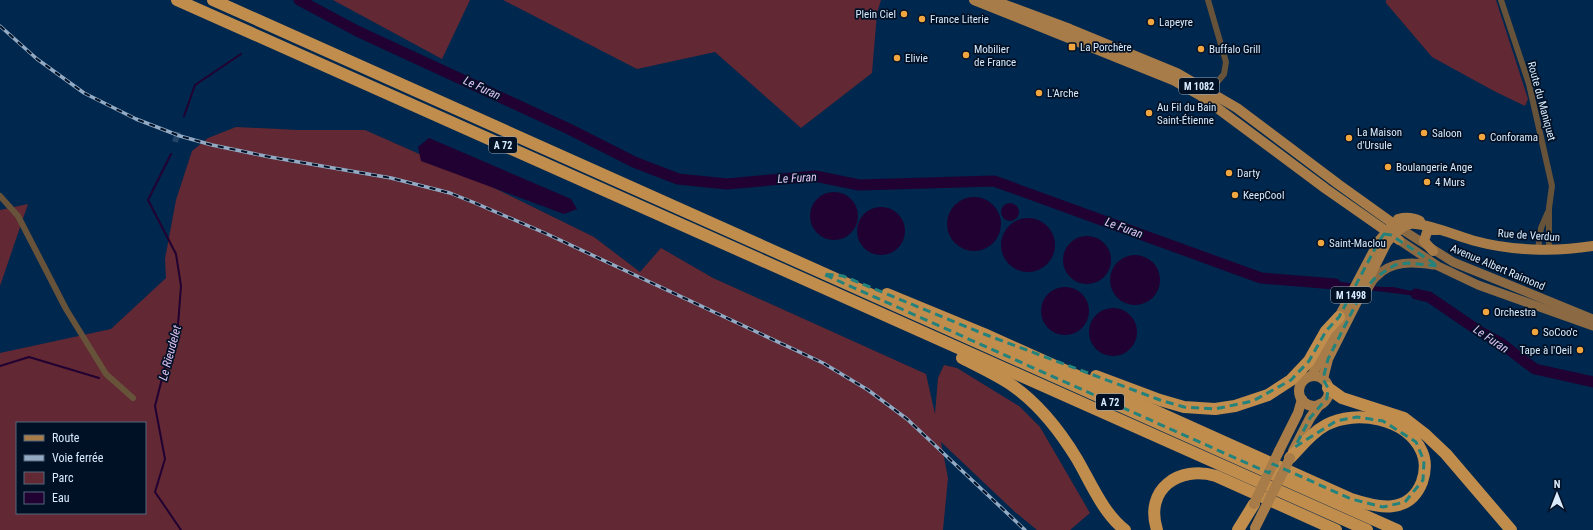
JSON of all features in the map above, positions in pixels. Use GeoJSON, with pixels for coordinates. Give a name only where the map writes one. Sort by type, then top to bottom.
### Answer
{"type":"FeatureCollection","features":[{"type":"Feature","properties":{"kind":"highway","name":"A 72"},"geometry":{"type":"LineString","coordinates":[[177,0],[1367,530]]}},
{"type":"Feature","properties":{"kind":"highway","name":"A 72"},"geometry":{"type":"LineString","coordinates":[[213,0],[1396,530]]}},
{"type":"Feature","properties":{"kind":"highway"},"geometry":{"type":"LineString","coordinates":[[823,274],[843,276],[984,334],[1351,499],[1369,505],[1383,507],[1395,506],[1405,502],[1418,490],[1424,469],[1422,452],[1416,442],[1408,435],[1395,426],[1383,421],[1357,417],[1325,426],[1306,441],[1290,458]]}},
{"type":"Feature","properties":{"kind":"highway"},"geometry":{"type":"LineString","coordinates":[[984,334],[1160,400],[1184,407],[1215,409],[1253,401],[1280,388],[1291,380],[1306,364],[1318,348],[1326,331],[1339,317]]}},
{"type":"Feature","properties":{"kind":"highway"},"geometry":{"type":"LineString","coordinates":[[936,338],[945,350],[992,373],[1013,386],[1045,414],[1060,432],[1102,503],[1119,525],[1125,530]]}},
{"type":"Feature","properties":{"kind":"highway"},"geometry":{"type":"LineString","coordinates":[[1326,384],[1342,398],[1404,418],[1426,435],[1446,454],[1510,530]]}},
{"type":"Feature","properties":{"kind":"highway"},"geometry":{"type":"LineString","coordinates":[[1157,530],[1154,522],[1154,508],[1158,494],[1168,482],[1192,472],[1205,472],[1216,476],[1336,530]]}},
{"type":"Feature","properties":{"kind":"highway"},"geometry":{"type":"LineString","coordinates":[[1238,530],[1254,504]]}},
{"type":"Feature","properties":{"kind":"main road","name":"M 1082"},"geometry":{"type":"LineString","coordinates":[[974,0],[1174,80],[1237,108],[1392,230]]}},
{"type":"Feature","properties":{"kind":"main road","name":"M 1082"},"geometry":{"type":"LineString","coordinates":[[992,0],[1070,29],[1177,73],[1206,94],[1247,130],[1361,214],[1392,230]]}},
{"type":"Feature","properties":{"kind":"main road"},"geometry":{"type":"LineString","coordinates":[[1247,130],[1253,120]]}},
{"type":"Feature","properties":{"kind":"main road"},"geometry":{"type":"LineString","coordinates":[[1361,214],[1374,230],[1392,230]]}},
{"type":"Feature","properties":{"kind":"main road","name":"Rue de Verdun"},"geometry":{"type":"LineString","coordinates":[[1392,230],[1404,217],[1416,219],[1442,230],[1476,241],[1506,247],[1549,250],[1593,246]]}},
{"type":"Feature","properties":{"kind":"main road","name":"Avenue Albert Raimond"},"geometry":{"type":"LineString","coordinates":[[1392,230],[1453,262],[1593,319]]}},
{"type":"Feature","properties":{"kind":"main road","name":"Avenue Albert Raimond"},"geometry":{"type":"LineString","coordinates":[[1392,230],[1438,266],[1478,285],[1593,326]]}},
{"type":"Feature","properties":{"kind":"main road","name":"M 1498"},"geometry":{"type":"LineString","coordinates":[[1326,384],[1328,359],[1392,230]]}},
{"type":"Feature","properties":{"kind":"main road","name":"M 1498"},"geometry":{"type":"LineString","coordinates":[[1312,376],[1339,317],[1392,230]]}},
{"type":"Feature","properties":{"kind":"main road"},"geometry":{"type":"LineString","coordinates":[[1433,251],[1424,241],[1425,237],[1430,230],[1442,230]]}},
{"type":"Feature","properties":{"kind":"main road"},"geometry":{"type":"LineString","coordinates":[[1362,292],[1367,289],[1376,277],[1383,271],[1395,265],[1408,263],[1438,266]]}},
{"type":"Feature","properties":{"kind":"main road"},"geometry":{"type":"LineString","coordinates":[[1255,529],[1310,418],[1326,398],[1326,384],[1319,377],[1307,377],[1300,384],[1299,391],[1302,399],[1308,404],[1320,404]]}},
{"type":"Feature","properties":{"kind":"main road"},"geometry":{"type":"LineString","coordinates":[[1243,530],[1298,413],[1302,399]]}},
{"type":"Feature","properties":{"kind":"street"},"geometry":{"type":"LineString","coordinates":[[1206,94],[1224,74],[1226,62],[1208,0]]}},
{"type":"Feature","properties":{"kind":"street","name":"Route du Maniquet"},"geometry":{"type":"LineString","coordinates":[[1501,0],[1529,84],[1552,186],[1549,250]]}},
{"type":"Feature","properties":{"kind":"street"},"geometry":{"type":"LineString","coordinates":[[0,196],[18,216],[66,309],[106,374],[133,398]]}},
{"type":"Feature","properties":{"kind":"street","name":"Route du Maniquet"},"geometry":{"type":"LineString","coordinates":[[1538,249],[1541,228],[1550,208]]}},
{"type":"Feature","properties":{"kind":"highlighted area"},"geometry":{"type":"Polygon","coordinates":[[[1384,234],[1391,235],[1438,266],[1408,263],[1395,265],[1376,277],[1362,292],[1328,359],[1323,379],[1328,388],[1327,398],[1310,418],[1295,447],[1336,421],[1357,417],[1383,421],[1416,442],[1424,461],[1423,480],[1405,502],[1383,507],[1351,499],[1273,464],[1269,473],[823,274],[843,276],[984,334],[1160,400],[1184,407],[1215,409],[1253,401],[1291,380],[1309,361],[1326,331],[1339,317],[1379,241],[1384,234]]]}},
{"type":"Feature","properties":{"kind":"green space"},"geometry":{"type":"Polygon","coordinates":[[[333,0],[470,0],[442,59],[333,0]]]}},
{"type":"Feature","properties":{"kind":"green space"},"geometry":{"type":"Polygon","coordinates":[[[503,0],[881,0],[877,13],[872,73],[801,128],[715,52],[637,69],[503,0]]]}},
{"type":"Feature","properties":{"kind":"green space"},"geometry":{"type":"Polygon","coordinates":[[[1386,0],[1496,0],[1528,99],[1525,106],[1432,57],[1386,3],[1386,0]]]}},
{"type":"Feature","properties":{"kind":"green space"},"geometry":{"type":"Polygon","coordinates":[[[236,127],[298,130],[365,130],[478,180],[594,237],[640,272],[661,248],[713,278],[926,374],[935,414],[938,378],[944,365],[957,368],[1019,406],[1040,427],[1090,513],[1070,530],[1037,530],[1015,512],[941,442],[948,478],[943,530],[0,530],[0,353],[111,329],[166,278],[165,259],[176,200],[192,151],[208,138],[236,127]]]}},
{"type":"Feature","properties":{"kind":"green space"},"geometry":{"type":"Polygon","coordinates":[[[28,204],[0,286],[0,210],[28,204]]]}},
{"type":"Feature","properties":{"kind":"water"},"geometry":{"type":"Polygon","coordinates":[[[429,138],[571,199],[577,209],[564,214],[421,161],[418,147],[429,138]]]}},
{"type":"Feature","properties":{"kind":"water"},"geometry":{"type":"Polygon","coordinates":[[[834,192],[843,194],[851,199],[856,207],[858,216],[856,225],[851,233],[843,238],[834,240],[825,238],[817,233],[812,225],[810,216],[812,207],[817,199],[825,194],[834,192]]]}},
{"type":"Feature","properties":{"kind":"water"},"geometry":{"type":"Polygon","coordinates":[[[969,197],[979,197],[989,201],[997,209],[1001,219],[1001,229],[997,239],[989,247],[979,251],[969,251],[959,247],[951,239],[947,229],[947,219],[951,209],[959,201],[969,197]]]}},
{"type":"Feature","properties":{"kind":"water"},"geometry":{"type":"Polygon","coordinates":[[[1010,203],[1016,206],[1019,212],[1016,218],[1010,221],[1004,218],[1001,212],[1004,206],[1010,203]]]}},
{"type":"Feature","properties":{"kind":"water"},"geometry":{"type":"Polygon","coordinates":[[[881,207],[890,209],[898,214],[903,222],[905,231],[903,240],[898,248],[890,253],[881,255],[872,253],[864,248],[859,240],[857,231],[859,222],[864,214],[872,209],[881,207]]]}},
{"type":"Feature","properties":{"kind":"water"},"geometry":{"type":"Polygon","coordinates":[[[1023,218],[1033,218],[1043,222],[1051,230],[1055,240],[1055,250],[1051,260],[1043,268],[1033,272],[1023,272],[1013,268],[1005,260],[1001,250],[1001,240],[1005,230],[1013,222],[1023,218]]]}},
{"type":"Feature","properties":{"kind":"water"},"geometry":{"type":"Polygon","coordinates":[[[1082,236],[1092,236],[1101,240],[1107,246],[1110,251],[1110,269],[1101,280],[1092,284],[1082,284],[1073,280],[1067,274],[1063,265],[1063,255],[1067,246],[1073,240],[1082,236]]]}},
{"type":"Feature","properties":{"kind":"water"},"geometry":{"type":"Polygon","coordinates":[[[1135,255],[1145,257],[1153,262],[1158,270],[1160,280],[1158,290],[1153,298],[1145,303],[1135,305],[1125,303],[1117,298],[1112,290],[1110,280],[1112,270],[1117,262],[1125,257],[1135,255]]]}},
{"type":"Feature","properties":{"kind":"water"},"geometry":{"type":"Polygon","coordinates":[[[1318,279],[1381,287],[1393,287],[1430,295],[1428,299],[1417,296],[1320,284],[1318,279]]]}},
{"type":"Feature","properties":{"kind":"water"},"geometry":{"type":"Polygon","coordinates":[[[1060,287],[1070,287],[1082,294],[1089,306],[1089,316],[1082,328],[1070,335],[1060,335],[1052,331],[1045,324],[1041,316],[1041,306],[1045,298],[1052,291],[1060,287]]]}},
{"type":"Feature","properties":{"kind":"water"},"geometry":{"type":"Polygon","coordinates":[[[1108,308],[1118,308],[1127,312],[1133,318],[1137,327],[1137,337],[1133,346],[1127,352],[1118,356],[1108,356],[1099,352],[1093,346],[1089,337],[1089,327],[1093,318],[1099,312],[1108,308]]]}},
{"type":"Feature","properties":{"kind":"waterway","name":"Le Furan"},"geometry":{"type":"LineString","coordinates":[[299,0],[357,31],[569,129],[634,162],[678,179],[727,184],[815,176],[859,185],[994,181],[1261,278],[1335,284]]}},
{"type":"Feature","properties":{"kind":"waterway","name":"Le Rieudelet"},"geometry":{"type":"LineString","coordinates":[[184,116],[195,85],[241,54]]}},
{"type":"Feature","properties":{"kind":"waterway","name":"Le Rieudelet"},"geometry":{"type":"LineString","coordinates":[[171,154],[148,200],[176,254],[181,286],[178,325],[167,359],[155,406],[165,459],[155,492],[181,530]]}},
{"type":"Feature","properties":{"kind":"waterway","name":"Le Furan"},"geometry":{"type":"LineString","coordinates":[[1416,294],[1429,297],[1479,331],[1501,343],[1535,369],[1593,382]]}},
{"type":"Feature","properties":{"kind":"waterway"},"geometry":{"type":"LineString","coordinates":[[0,366],[29,357],[99,378]]}},
{"type":"Feature","properties":{"kind":"tunnel"},"geometry":{"type":"LineString","coordinates":[[175,142],[178,132]]}},
{"type":"Feature","properties":{"kind":"railway"},"geometry":{"type":"LineString","coordinates":[[0,26],[37,59],[84,93],[136,119],[180,136],[212,145],[270,157],[391,178],[450,193],[547,234],[823,363],[868,390],[907,419],[1025,530]]}},
{"type":"Feature","properties":{"kind":"place","name":"Plein Ciel"},"geometry":{"type":"Point","coordinates":[904,14]}},
{"type":"Feature","properties":{"kind":"place","name":"France Literie"},"geometry":{"type":"Point","coordinates":[922,19]}},
{"type":"Feature","properties":{"kind":"place","name":"Lapeyre"},"geometry":{"type":"Point","coordinates":[1151,22]}},
{"type":"Feature","properties":{"kind":"place","name":"La Porchère"},"geometry":{"type":"Point","coordinates":[1072,47]}},
{"type":"Feature","properties":{"kind":"place","name":"Buffalo Grill"},"geometry":{"type":"Point","coordinates":[1201,49]}},
{"type":"Feature","properties":{"kind":"place","name":"Mobilier de France"},"geometry":{"type":"Point","coordinates":[966,55]}},
{"type":"Feature","properties":{"kind":"place","name":"Elivie"},"geometry":{"type":"Point","coordinates":[897,58]}},
{"type":"Feature","properties":{"kind":"place","name":"L'Arche"},"geometry":{"type":"Point","coordinates":[1039,93]}},
{"type":"Feature","properties":{"kind":"place","name":"Au Fil du Bain Saint-Étienne"},"geometry":{"type":"Point","coordinates":[1149,113]}},
{"type":"Feature","properties":{"kind":"place","name":"Saloon"},"geometry":{"type":"Point","coordinates":[1424,133]}},
{"type":"Feature","properties":{"kind":"place","name":"Conforama"},"geometry":{"type":"Point","coordinates":[1482,137]}},
{"type":"Feature","properties":{"kind":"place","name":"La Maison d'Ursule"},"geometry":{"type":"Point","coordinates":[1349,138]}},
{"type":"Feature","properties":{"kind":"place","name":"Boulangerie Ange"},"geometry":{"type":"Point","coordinates":[1388,167]}},
{"type":"Feature","properties":{"kind":"place","name":"Darty"},"geometry":{"type":"Point","coordinates":[1229,173]}},
{"type":"Feature","properties":{"kind":"place","name":"4 Murs"},"geometry":{"type":"Point","coordinates":[1427,182]}},
{"type":"Feature","properties":{"kind":"place","name":"KeepCool"},"geometry":{"type":"Point","coordinates":[1235,195]}},
{"type":"Feature","properties":{"kind":"place","name":"Saint-Maclou"},"geometry":{"type":"Point","coordinates":[1321,243]}},
{"type":"Feature","properties":{"kind":"place","name":"Orchestra"},"geometry":{"type":"Point","coordinates":[1486,312]}},
{"type":"Feature","properties":{"kind":"place","name":"SoCoo'c"},"geometry":{"type":"Point","coordinates":[1535,332]}},
{"type":"Feature","properties":{"kind":"place","name":"Tape à l'Oeil"},"geometry":{"type":"Point","coordinates":[1580,350]}}]}
